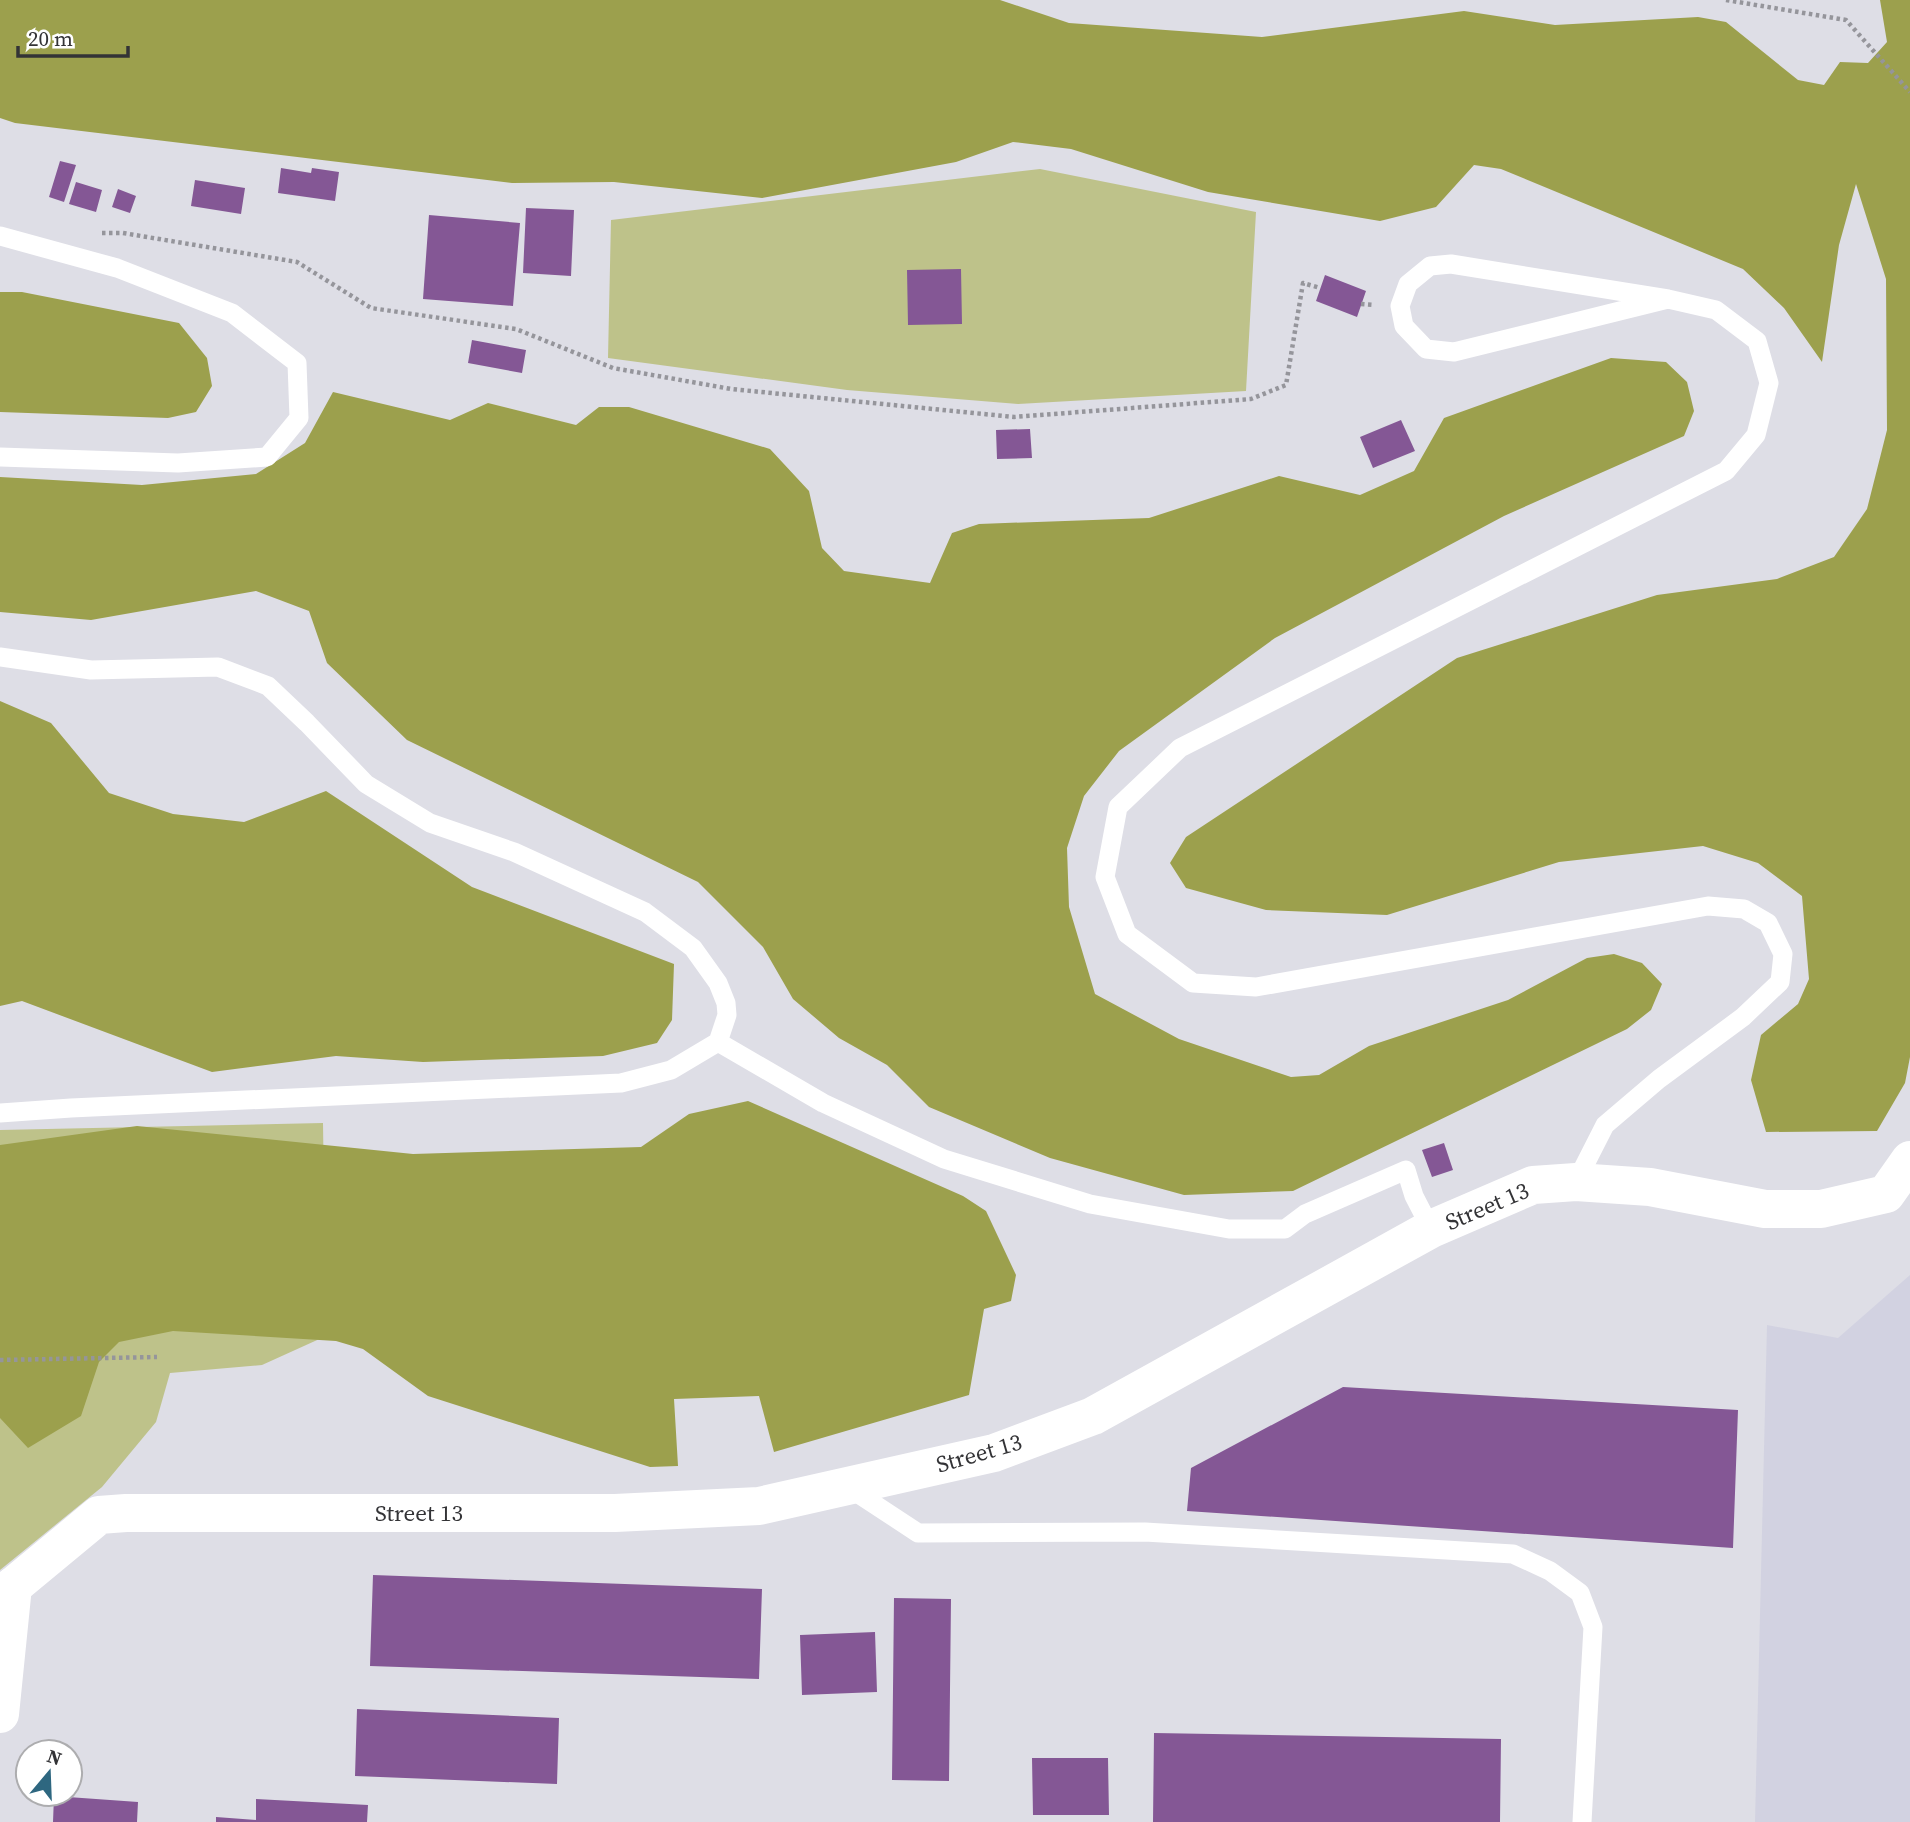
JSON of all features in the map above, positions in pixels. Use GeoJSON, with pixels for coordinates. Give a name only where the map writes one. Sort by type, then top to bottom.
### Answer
{"type":"FeatureCollection","features":[{"type":"Feature","properties":{"kind":"street","name":"Street 13"},"geometry":{"type":"LineString","coordinates":[[6,1591],[99,1515],[615,1513],[759,1506],[994,1453],[1093,1416],[1431,1229],[1533,1185],[1576,1182],[1650,1187],[1765,1209],[1821,1209],[1886,1194],[1910,1160]]}},
{"type":"Feature","properties":{"kind":"street"},"geometry":{"type":"LineString","coordinates":[[0,1714],[6,1591]]}},
{"type":"Feature","properties":{"kind":"lane"},"geometry":{"type":"LineString","coordinates":[[0,236],[117,268],[232,313],[297,363],[299,418],[267,457],[178,463],[0,457]]}},
{"type":"Feature","properties":{"kind":"lane"},"geometry":{"type":"LineString","coordinates":[[1576,1182],[1605,1125],[1659,1079],[1743,1017],[1780,982],[1783,954],[1768,923],[1744,909],[1707,906],[1256,987],[1192,983],[1127,934],[1105,877],[1118,807],[1180,748],[1726,471],[1756,435],[1769,383],[1756,341],[1716,310],[1668,299],[1451,264],[1430,266],[1408,284],[1401,306],[1404,326],[1426,349],[1454,352],[1668,299]]}},
{"type":"Feature","properties":{"kind":"lane"},"geometry":{"type":"LineString","coordinates":[[0,657],[91,670],[218,667],[268,685],[366,784],[430,823],[514,852],[645,912],[693,948],[718,983],[726,1003],[727,1015],[718,1042],[671,1070],[621,1083],[0,1113]]}},
{"type":"Feature","properties":{"kind":"lane"},"geometry":{"type":"LineString","coordinates":[[718,1042],[823,1103],[944,1159],[1090,1204],[1229,1229],[1285,1229],[1305,1214],[1406,1170],[1414,1196],[1431,1229]]}},
{"type":"Feature","properties":{"kind":"lane"},"geometry":{"type":"LineString","coordinates":[[847,1486],[918,1533],[1145,1532],[1513,1554],[1550,1571],[1580,1593],[1593,1627],[1582,1822]]}},
{"type":"Feature","properties":{"kind":"path"},"geometry":{"type":"LineString","coordinates":[[1726,0],[1846,20],[1910,92]]}},
{"type":"Feature","properties":{"kind":"path"},"geometry":{"type":"LineString","coordinates":[[96,233],[123,233],[297,262],[371,308],[516,329],[613,368],[731,389],[1014,417],[1251,400],[1286,385],[1303,283],[1320,288]]}},
{"type":"Feature","properties":{"kind":"path"},"geometry":{"type":"LineString","coordinates":[[0,1360],[157,1357]]}},
{"type":"Feature","properties":{"kind":"shaded area"},"geometry":{"type":"Polygon","coordinates":[[[1910,1275],[1910,1822],[1755,1822],[1767,1325],[1838,1338],[1910,1275]]]}},
{"type":"Feature","properties":{"kind":"green space"},"geometry":{"type":"Polygon","coordinates":[[[0,0],[1000,0],[1069,23],[1262,37],[1464,11],[1555,25],[1698,17],[1726,22],[1798,80],[1824,85],[1840,62],[1868,63],[1887,42],[1880,0],[1910,0],[1910,1057],[1905,1083],[1877,1131],[1766,1132],[1751,1080],[1761,1035],[1798,1004],[1809,979],[1802,896],[1758,863],[1703,846],[1559,862],[1387,915],[1266,910],[1186,888],[1170,863],[1186,837],[1457,658],[1657,595],[1777,579],[1834,557],[1867,509],[1887,430],[1886,279],[1856,184],[1839,245],[1822,362],[1784,308],[1743,269],[1501,169],[1474,165],[1436,207],[1380,221],[1208,192],[1071,149],[1013,142],[956,162],[762,198],[614,182],[512,183],[15,123],[0,118],[0,0]]]}},
{"type":"Feature","properties":{"kind":"green space"},"geometry":{"type":"Polygon","coordinates":[[[1040,169],[1256,212],[1246,391],[1018,404],[847,390],[608,358],[611,220],[1040,169]]]}},
{"type":"Feature","properties":{"kind":"green space"},"geometry":{"type":"Polygon","coordinates":[[[0,292],[22,292],[179,323],[207,358],[212,386],[196,412],[168,418],[0,412],[0,292]]]}},
{"type":"Feature","properties":{"kind":"green space"},"geometry":{"type":"Polygon","coordinates":[[[1611,358],[1666,362],[1687,382],[1694,411],[1684,436],[1504,516],[1275,638],[1119,751],[1084,796],[1067,848],[1069,907],[1095,994],[1179,1039],[1291,1077],[1319,1075],[1369,1046],[1508,1000],[1587,958],[1614,954],[1642,963],[1662,984],[1651,1010],[1627,1029],[1293,1191],[1184,1195],[1050,1158],[929,1107],[887,1065],[839,1038],[793,999],[763,947],[698,882],[407,740],[327,663],[309,611],[256,591],[91,620],[0,612],[0,477],[142,485],[256,474],[305,443],[333,392],[450,420],[488,403],[576,425],[599,407],[629,407],[770,449],[809,491],[822,548],[844,571],[930,583],[952,533],[979,524],[1149,518],[1279,476],[1360,495],[1414,471],[1444,418],[1611,358]]]}},
{"type":"Feature","properties":{"kind":"green space"},"geometry":{"type":"Polygon","coordinates":[[[0,701],[51,723],[109,793],[173,814],[244,822],[326,791],[472,887],[674,964],[672,1020],[657,1043],[603,1056],[423,1062],[336,1056],[212,1072],[22,1001],[0,1006],[0,701]]]}},
{"type":"Feature","properties":{"kind":"green space"},"geometry":{"type":"Polygon","coordinates":[[[748,1101],[963,1196],[986,1211],[1016,1275],[1011,1301],[984,1309],[969,1395],[774,1452],[759,1396],[674,1399],[678,1466],[650,1467],[428,1396],[363,1349],[336,1341],[173,1331],[119,1342],[99,1362],[81,1416],[28,1448],[0,1418],[0,1145],[137,1126],[413,1154],[641,1147],[689,1114],[748,1101]]]}},
{"type":"Feature","properties":{"kind":"green space"},"geometry":{"type":"Polygon","coordinates":[[[323,1123],[326,1336],[262,1365],[170,1373],[156,1422],[102,1487],[0,1570],[0,1130],[323,1123]]]}},
{"type":"Feature","properties":{"kind":"building"},"geometry":{"type":"Polygon","coordinates":[[[60,161],[76,165],[64,202],[49,197],[60,161]]]}},
{"type":"Feature","properties":{"kind":"building"},"geometry":{"type":"Polygon","coordinates":[[[281,168],[311,173],[312,168],[339,172],[335,201],[278,193],[281,168]]]}},
{"type":"Feature","properties":{"kind":"building"},"geometry":{"type":"Polygon","coordinates":[[[195,180],[245,188],[241,214],[191,206],[195,180]]]}},
{"type":"Feature","properties":{"kind":"building"},"geometry":{"type":"Polygon","coordinates":[[[76,182],[102,190],[96,212],[69,204],[76,182]]]}},
{"type":"Feature","properties":{"kind":"building"},"geometry":{"type":"Polygon","coordinates":[[[118,189],[136,196],[130,213],[112,207],[118,189]]]}},
{"type":"Feature","properties":{"kind":"building"},"geometry":{"type":"Polygon","coordinates":[[[526,208],[574,210],[571,276],[523,273],[526,208]]]}},
{"type":"Feature","properties":{"kind":"building"},"geometry":{"type":"Polygon","coordinates":[[[429,215],[520,223],[513,306],[423,299],[429,215]]]}},
{"type":"Feature","properties":{"kind":"building"},"geometry":{"type":"Polygon","coordinates":[[[961,269],[962,324],[908,325],[907,270],[961,269]]]}},
{"type":"Feature","properties":{"kind":"building"},"geometry":{"type":"Polygon","coordinates":[[[1325,275],[1366,291],[1357,317],[1316,301],[1325,275]]]}},
{"type":"Feature","properties":{"kind":"building"},"geometry":{"type":"Polygon","coordinates":[[[472,340],[526,350],[522,373],[468,363],[472,340]]]}},
{"type":"Feature","properties":{"kind":"building"},"geometry":{"type":"Polygon","coordinates":[[[1401,420],[1415,451],[1373,468],[1360,437],[1401,420]]]}},
{"type":"Feature","properties":{"kind":"building"},"geometry":{"type":"Polygon","coordinates":[[[1030,429],[1032,458],[997,459],[996,430],[1030,429]]]}},
{"type":"Feature","properties":{"kind":"building"},"geometry":{"type":"Polygon","coordinates":[[[1444,1143],[1453,1170],[1432,1177],[1422,1150],[1444,1143]]]}},
{"type":"Feature","properties":{"kind":"building"},"geometry":{"type":"Polygon","coordinates":[[[1343,1387],[1738,1410],[1733,1548],[1187,1511],[1191,1468],[1343,1387]]]}},
{"type":"Feature","properties":{"kind":"building"},"geometry":{"type":"Polygon","coordinates":[[[373,1575],[762,1589],[759,1679],[370,1666],[373,1575]]]}},
{"type":"Feature","properties":{"kind":"building"},"geometry":{"type":"Polygon","coordinates":[[[894,1598],[951,1599],[949,1781],[892,1780],[894,1598]]]}},
{"type":"Feature","properties":{"kind":"building"},"geometry":{"type":"Polygon","coordinates":[[[875,1632],[877,1692],[802,1695],[800,1635],[875,1632]]]}},
{"type":"Feature","properties":{"kind":"building"},"geometry":{"type":"Polygon","coordinates":[[[357,1709],[559,1718],[557,1784],[355,1776],[357,1709]]]}},
{"type":"Feature","properties":{"kind":"building"},"geometry":{"type":"Polygon","coordinates":[[[1154,1733],[1501,1739],[1500,1822],[1153,1822],[1154,1733]]]}},
{"type":"Feature","properties":{"kind":"building"},"geometry":{"type":"Polygon","coordinates":[[[1032,1758],[1108,1758],[1109,1815],[1033,1815],[1032,1758]]]}},
{"type":"Feature","properties":{"kind":"building"},"geometry":{"type":"Polygon","coordinates":[[[84,1798],[138,1802],[137,1822],[53,1822],[54,1808],[84,1808],[84,1798]]]}},
{"type":"Feature","properties":{"kind":"building"},"geometry":{"type":"Polygon","coordinates":[[[256,1799],[368,1805],[367,1822],[216,1822],[216,1817],[256,1820],[256,1799]]]}}]}
